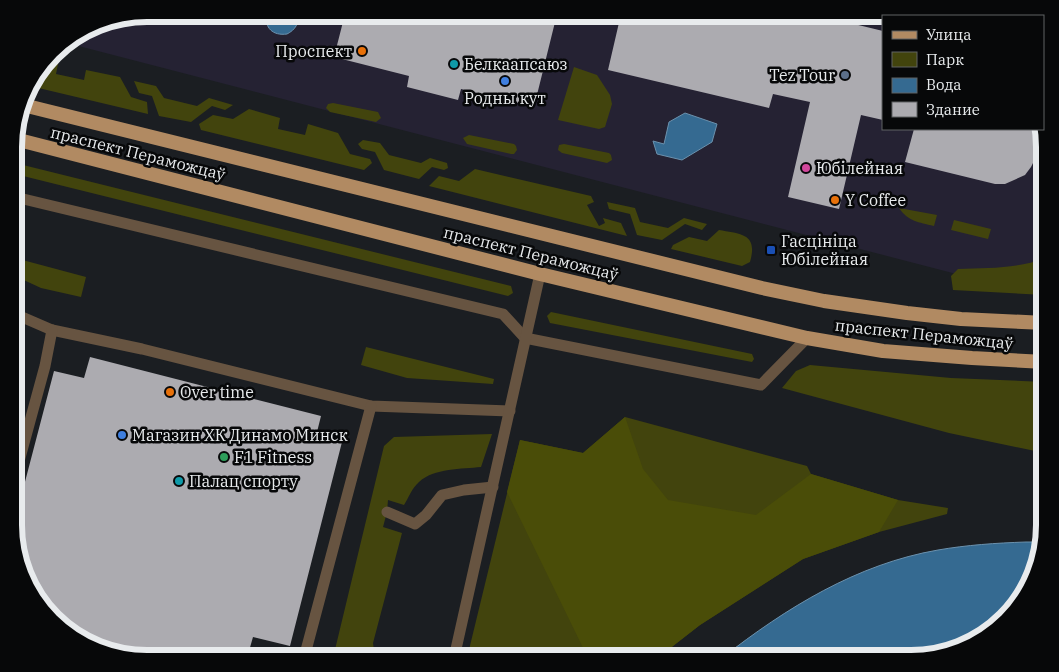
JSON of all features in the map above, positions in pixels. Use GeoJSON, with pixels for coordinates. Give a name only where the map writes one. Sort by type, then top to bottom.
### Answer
{"type":"FeatureCollection","features":[{"type":"Feature","properties":{"kind":"main road","name":"праспект Пераможцаў"},"geometry":{"type":"LineString","coordinates":[[30,107],[744,283],[824,301],[952,318],[1036,323]]}},
{"type":"Feature","properties":{"kind":"main road","name":"праспект Пераможцаў"},"geometry":{"type":"LineString","coordinates":[[23,141],[540,274],[807,338],[883,351],[1036,362]]}},
{"type":"Feature","properties":{"kind":"lane"},"geometry":{"type":"LineString","coordinates":[[22,199],[503,314],[525,338],[761,385],[807,338]]}},
{"type":"Feature","properties":{"kind":"lane"},"geometry":{"type":"LineString","coordinates":[[456,650],[540,274]]}},
{"type":"Feature","properties":{"kind":"lane"},"geometry":{"type":"LineString","coordinates":[[22,317],[52,330],[142,349],[371,406],[510,411]]}},
{"type":"Feature","properties":{"kind":"lane"},"geometry":{"type":"LineString","coordinates":[[22,450],[45,366],[52,330]]}},
{"type":"Feature","properties":{"kind":"lane"},"geometry":{"type":"LineString","coordinates":[[306,650],[371,406]]}},
{"type":"Feature","properties":{"kind":"lane"},"geometry":{"type":"LineString","coordinates":[[387,512],[415,524],[426,516],[442,495],[493,486]]}},
{"type":"Feature","properties":{"kind":"shaded area"},"geometry":{"type":"Polygon","coordinates":[[[882,22],[882,130],[1035,130],[1036,295],[76,45],[108,29],[140,23],[882,22]]]}},
{"type":"Feature","properties":{"kind":"shaded area"},"geometry":{"type":"Polygon","coordinates":[[[625,417],[643,469],[668,500],[756,515],[811,474],[898,500],[879,532],[803,559],[700,625],[669,649],[584,649],[507,492],[520,440],[583,453],[625,417]]]}},
{"type":"Feature","properties":{"kind":"green space"},"geometry":{"type":"Polygon","coordinates":[[[56,64],[58,64],[56,74],[84,80],[86,70],[120,77],[131,97],[147,102],[148,114],[38,88],[56,64]]]}},
{"type":"Feature","properties":{"kind":"green space"},"geometry":{"type":"Polygon","coordinates":[[[574,67],[597,75],[610,95],[612,104],[605,127],[599,129],[558,120],[574,67]]]}},
{"type":"Feature","properties":{"kind":"green space"},"geometry":{"type":"Polygon","coordinates":[[[134,81],[156,86],[164,98],[197,106],[209,98],[233,105],[225,110],[212,106],[191,122],[159,116],[152,96],[139,93],[134,81]]]}},
{"type":"Feature","properties":{"kind":"green space"},"geometry":{"type":"Polygon","coordinates":[[[333,103],[378,112],[381,118],[376,122],[330,112],[326,108],[328,104],[333,103]]]}},
{"type":"Feature","properties":{"kind":"green space"},"geometry":{"type":"Polygon","coordinates":[[[249,109],[280,118],[278,129],[305,135],[308,124],[338,133],[350,154],[370,159],[372,163],[364,170],[201,130],[199,124],[213,115],[233,119],[249,109]]]}},
{"type":"Feature","properties":{"kind":"green space"},"geometry":{"type":"Polygon","coordinates":[[[469,135],[514,144],[517,150],[514,154],[511,154],[467,144],[463,138],[469,135]]]}},
{"type":"Feature","properties":{"kind":"green space"},"geometry":{"type":"Polygon","coordinates":[[[363,140],[380,143],[389,155],[421,163],[430,158],[447,163],[448,168],[444,170],[432,167],[419,179],[384,170],[375,152],[362,149],[358,144],[363,140]]]}},
{"type":"Feature","properties":{"kind":"green space"},"geometry":{"type":"Polygon","coordinates":[[[564,144],[609,153],[612,160],[607,163],[562,153],[558,150],[559,145],[564,144]]]}},
{"type":"Feature","properties":{"kind":"green space"},"geometry":{"type":"Polygon","coordinates":[[[22,165],[511,286],[513,293],[508,296],[22,176],[22,165]]]}},
{"type":"Feature","properties":{"kind":"green space"},"geometry":{"type":"Polygon","coordinates":[[[475,169],[591,196],[594,202],[587,205],[599,226],[605,223],[603,218],[621,223],[627,236],[429,186],[439,176],[459,181],[475,169]]]}},
{"type":"Feature","properties":{"kind":"green space"},"geometry":{"type":"Polygon","coordinates":[[[607,202],[635,208],[640,222],[668,228],[684,218],[707,224],[702,230],[685,224],[662,240],[637,235],[630,214],[609,209],[607,202]]]}},
{"type":"Feature","properties":{"kind":"green space"},"geometry":{"type":"Polygon","coordinates":[[[899,208],[937,215],[934,226],[910,219],[899,208]]]}},
{"type":"Feature","properties":{"kind":"green space"},"geometry":{"type":"Polygon","coordinates":[[[954,220],[991,229],[988,239],[951,230],[954,220]]]}},
{"type":"Feature","properties":{"kind":"green space"},"geometry":{"type":"Polygon","coordinates":[[[719,230],[741,234],[750,241],[752,253],[750,262],[742,266],[671,249],[673,245],[689,237],[707,241],[719,230]]]}},
{"type":"Feature","properties":{"kind":"green space"},"geometry":{"type":"Polygon","coordinates":[[[22,260],[86,277],[81,297],[41,288],[22,279],[22,260]]]}},
{"type":"Feature","properties":{"kind":"green space"},"geometry":{"type":"Polygon","coordinates":[[[1036,261],[1036,295],[953,290],[951,276],[958,269],[1013,266],[1036,261]]]}},
{"type":"Feature","properties":{"kind":"green space"},"geometry":{"type":"Polygon","coordinates":[[[551,312],[752,354],[754,359],[752,362],[550,323],[547,316],[551,312]]]}},
{"type":"Feature","properties":{"kind":"green space"},"geometry":{"type":"Polygon","coordinates":[[[366,347],[494,379],[493,384],[407,378],[361,365],[366,347]]]}},
{"type":"Feature","properties":{"kind":"green space"},"geometry":{"type":"Polygon","coordinates":[[[810,365],[951,378],[1036,382],[1036,451],[949,433],[782,388],[796,371],[810,365]]]}},
{"type":"Feature","properties":{"kind":"green space"},"geometry":{"type":"Polygon","coordinates":[[[625,417],[807,466],[811,474],[898,500],[948,508],[947,514],[879,532],[803,559],[700,625],[669,649],[469,650],[520,440],[583,453],[625,417]]]}},
{"type":"Feature","properties":{"kind":"green space"},"geometry":{"type":"Polygon","coordinates":[[[492,434],[481,467],[448,470],[425,477],[414,487],[404,505],[388,500],[383,527],[402,533],[373,643],[374,650],[335,650],[384,446],[394,437],[492,434]]]}},
{"type":"Feature","properties":{"kind":"water"},"geometry":{"type":"Polygon","coordinates":[[[267,23],[297,23],[287,34],[274,32],[268,27],[267,23]]]}},
{"type":"Feature","properties":{"kind":"water"},"geometry":{"type":"Polygon","coordinates":[[[685,113],[717,124],[712,142],[682,160],[657,154],[653,141],[664,144],[669,122],[685,113]]]}},
{"type":"Feature","properties":{"kind":"water"},"geometry":{"type":"Polygon","coordinates":[[[1035,542],[1024,580],[1015,594],[994,618],[967,637],[936,647],[919,649],[734,649],[771,622],[824,590],[851,577],[908,557],[938,550],[982,544],[1035,542]]]}},
{"type":"Feature","properties":{"kind":"building","name":"Белкаапсаюз"},"geometry":{"type":"Polygon","coordinates":[[[555,22],[534,107],[461,89],[458,100],[407,87],[409,76],[334,57],[343,23],[555,22]]]}},
{"type":"Feature","properties":{"kind":"building"},"geometry":{"type":"Polygon","coordinates":[[[619,22],[846,22],[882,31],[882,120],[861,115],[839,209],[788,197],[810,102],[773,94],[769,108],[608,70],[619,22]]]}},
{"type":"Feature","properties":{"kind":"building"},"geometry":{"type":"Polygon","coordinates":[[[914,130],[1035,130],[1036,157],[1031,167],[1025,175],[1005,184],[995,184],[905,162],[914,130]]]}},
{"type":"Feature","properties":{"kind":"building","name":"Палац спорту"},"geometry":{"type":"Polygon","coordinates":[[[90,357],[321,416],[316,436],[342,442],[290,646],[253,637],[249,650],[148,650],[115,645],[92,637],[72,624],[48,600],[35,580],[27,557],[22,524],[22,493],[54,371],[84,378],[90,357]]]}},
{"type":"Feature","properties":{"kind":"place","name":"Проспект"},"geometry":{"type":"Point","coordinates":[362,51]}},
{"type":"Feature","properties":{"kind":"place","name":"Белкаапсаюз"},"geometry":{"type":"Point","coordinates":[454,64]}},
{"type":"Feature","properties":{"kind":"place","name":"Tez Tour"},"geometry":{"type":"Point","coordinates":[845,75]}},
{"type":"Feature","properties":{"kind":"place","name":"Родны кут"},"geometry":{"type":"Point","coordinates":[505,81]}},
{"type":"Feature","properties":{"kind":"place","name":"Юбілейная"},"geometry":{"type":"Point","coordinates":[806,168]}},
{"type":"Feature","properties":{"kind":"place","name":"Y Coffee"},"geometry":{"type":"Point","coordinates":[835,200]}},
{"type":"Feature","properties":{"kind":"place","name":"Гасцініца Юбілейная"},"geometry":{"type":"Point","coordinates":[771,250]}},
{"type":"Feature","properties":{"kind":"place","name":"Over time"},"geometry":{"type":"Point","coordinates":[170,392]}},
{"type":"Feature","properties":{"kind":"place","name":"Магазин ХК Динамо Минск"},"geometry":{"type":"Point","coordinates":[122,435]}},
{"type":"Feature","properties":{"kind":"place","name":"F1 Fitness"},"geometry":{"type":"Point","coordinates":[224,457]}},
{"type":"Feature","properties":{"kind":"place","name":"Палац спорту"},"geometry":{"type":"Point","coordinates":[179,481]}}]}
